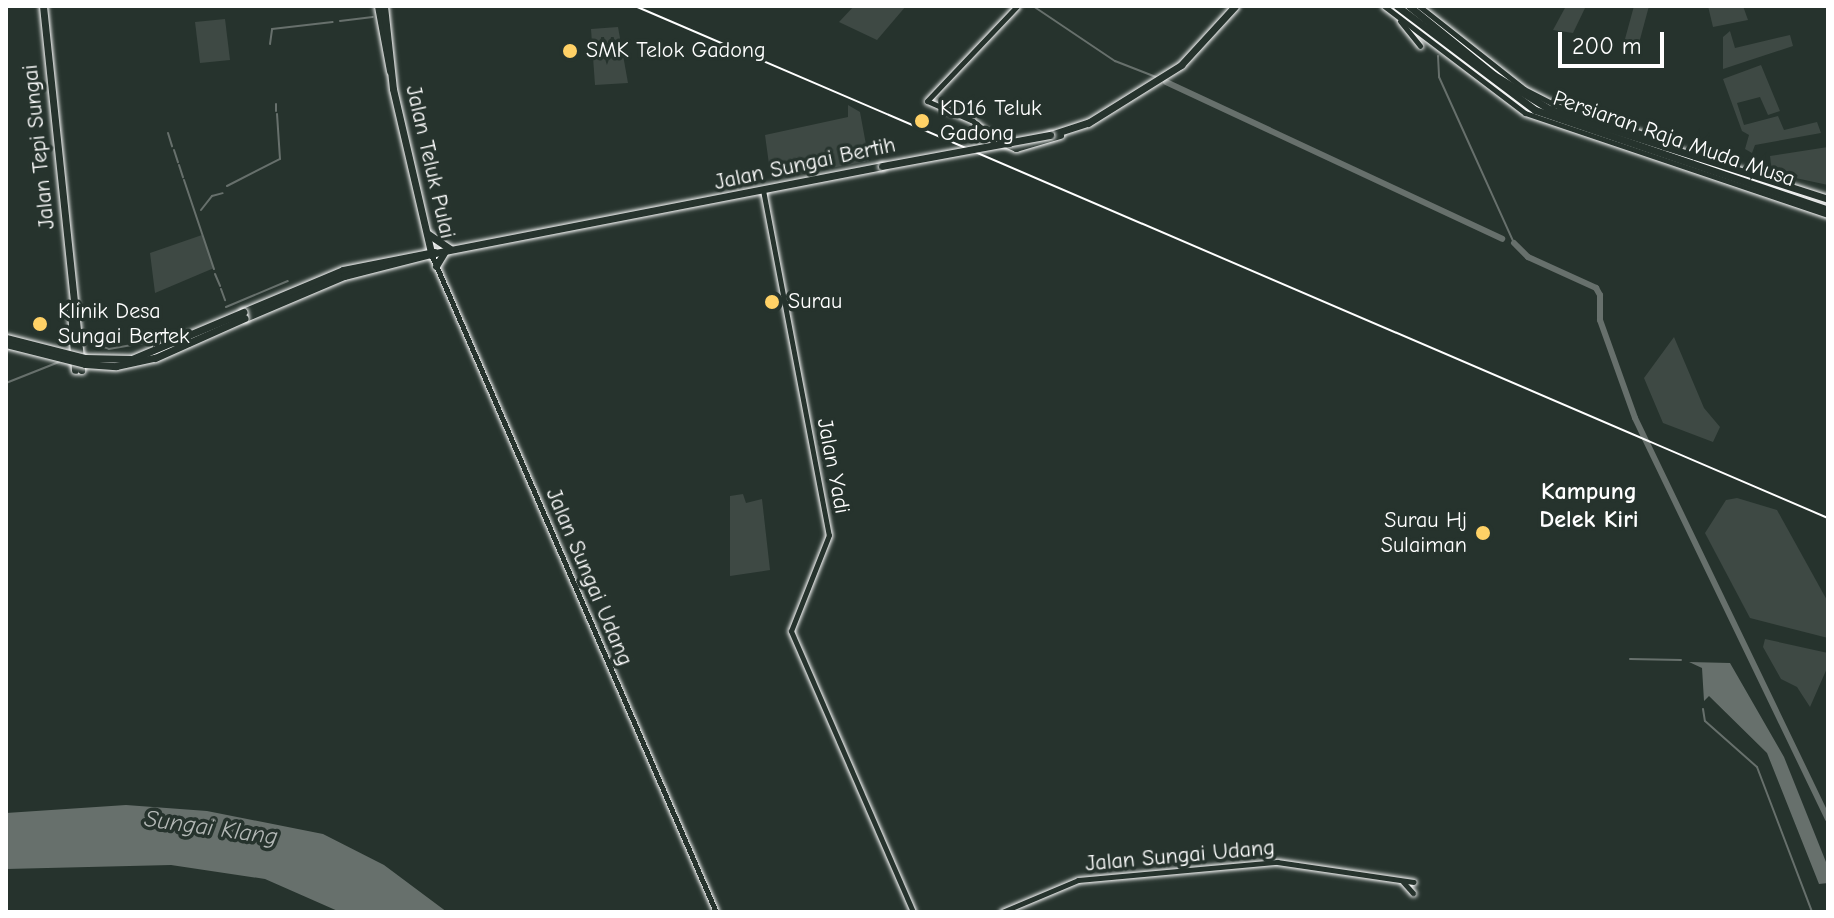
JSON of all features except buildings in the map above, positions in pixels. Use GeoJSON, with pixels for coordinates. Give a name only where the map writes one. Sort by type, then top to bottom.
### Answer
{"type":"FeatureCollection","features":[{"type":"Feature","properties":{"kind":"main road","name":"Jalan Tepi Sungai"},"geometry":{"type":"LineString","coordinates":[[43,6],[78,370]]}},
{"type":"Feature","properties":{"kind":"main road","name":"Jalan Teluk Pulai"},"geometry":{"type":"LineString","coordinates":[[378,6],[384,44],[433,253]]}},
{"type":"Feature","properties":{"kind":"main road","name":"Jalan Sungai Bertih"},"geometry":{"type":"LineString","coordinates":[[6,341],[85,364],[116,366],[155,358],[244,315],[344,276],[417,256],[1050,135],[1088,123],[1181,65],[1235,6]]}},
{"type":"Feature","properties":{"kind":"main road","name":"Persiaran Raja Muda Musa"},"geometry":{"type":"LineString","coordinates":[[1409,6],[1437,24],[1494,75],[1551,110],[1828,199]]}},
{"type":"Feature","properties":{"kind":"main road","name":"Jalan Teluk Pulai"},"geometry":{"type":"LineString","coordinates":[[385,10],[392,77]]}},
{"type":"Feature","properties":{"kind":"main road"},"geometry":{"type":"LineString","coordinates":[[384,44],[385,10]]}},
{"type":"Feature","properties":{"kind":"main road","name":"Persiaran Raja Muda Musa"},"geometry":{"type":"LineString","coordinates":[[1396,10],[1419,23],[1535,110],[1828,212]]}},
{"type":"Feature","properties":{"kind":"main road"},"geometry":{"type":"LineString","coordinates":[[1405,22],[1419,23]]}},
{"type":"Feature","properties":{"kind":"main road"},"geometry":{"type":"LineString","coordinates":[[996,139],[1016,148],[1051,140],[1064,130]]}},
{"type":"Feature","properties":{"kind":"main road"},"geometry":{"type":"LineString","coordinates":[[426,232],[438,245],[449,250],[436,266],[417,256],[426,232]]}},
{"type":"Feature","properties":{"kind":"street"},"geometry":{"type":"LineString","coordinates":[[996,139],[973,121],[927,101],[1017,6]]}},
{"type":"Feature","properties":{"kind":"street"},"geometry":{"type":"LineString","coordinates":[[1384,6],[1396,10],[1405,22],[1435,46],[1525,113],[1828,212]]}},
{"type":"Feature","properties":{"kind":"street"},"geometry":{"type":"LineString","coordinates":[[1419,6],[1437,24],[1541,98],[1668,142]]}},
{"type":"Feature","properties":{"kind":"street"},"geometry":{"type":"LineString","coordinates":[[1396,10],[1420,46]]}},
{"type":"Feature","properties":{"kind":"street"},"geometry":{"type":"LineString","coordinates":[[1427,52],[1435,46]]}},
{"type":"Feature","properties":{"kind":"street","name":"Jalan Yadi"},"geometry":{"type":"LineString","coordinates":[[763,190],[829,535],[791,631],[913,912]]}},
{"type":"Feature","properties":{"kind":"street","name":"Jalan Sungai Udang"},"geometry":{"type":"LineString","coordinates":[[433,253],[716,912]]}},
{"type":"Feature","properties":{"kind":"street","name":"Jalan Sungai Udang"},"geometry":{"type":"LineString","coordinates":[[1002,912],[1078,880],[1266,863],[1414,882]]}},
{"type":"Feature","properties":{"kind":"street"},"geometry":{"type":"LineString","coordinates":[[1403,881],[1413,893]]}},
{"type":"Feature","properties":{"kind":"shaded area"},"geometry":{"type":"Polygon","coordinates":[[[854,6],[906,6],[877,40],[839,22],[854,6]]]}},
{"type":"Feature","properties":{"kind":"shaded area"},"geometry":{"type":"Polygon","coordinates":[[[1566,6],[1586,6],[1573,33],[1553,30],[1566,6]]]}},
{"type":"Feature","properties":{"kind":"shaded area"},"geometry":{"type":"Polygon","coordinates":[[[1634,6],[1649,6],[1639,43],[1625,39],[1634,6]]]}},
{"type":"Feature","properties":{"kind":"shaded area"},"geometry":{"type":"Polygon","coordinates":[[[1708,6],[1743,6],[1748,20],[1713,27],[1708,6]]]}},
{"type":"Feature","properties":{"kind":"shaded area"},"geometry":{"type":"Polygon","coordinates":[[[225,19],[230,60],[200,63],[195,22],[225,19]]]}},
{"type":"Feature","properties":{"kind":"shaded area"},"geometry":{"type":"Polygon","coordinates":[[[618,27],[628,83],[595,85],[591,29],[618,27]]]}},
{"type":"Feature","properties":{"kind":"shaded area"},"geometry":{"type":"Polygon","coordinates":[[[1730,31],[1735,48],[1790,35],[1793,46],[1723,69],[1723,37],[1730,31]]]}},
{"type":"Feature","properties":{"kind":"shaded area"},"geometry":{"type":"Polygon","coordinates":[[[1761,65],[1780,111],[1768,115],[1760,97],[1737,103],[1744,125],[1778,116],[1784,130],[1817,122],[1821,133],[1755,145],[1752,153],[1745,149],[1749,135],[1742,131],[1723,79],[1761,65]]]}},
{"type":"Feature","properties":{"kind":"shaded area"},"geometry":{"type":"Polygon","coordinates":[[[848,105],[860,112],[869,161],[771,179],[765,135],[848,117],[848,105]]]}},
{"type":"Feature","properties":{"kind":"shaded area"},"geometry":{"type":"Polygon","coordinates":[[[1828,147],[1828,185],[1772,173],[1770,156],[1828,147]]]}},
{"type":"Feature","properties":{"kind":"shaded area"},"geometry":{"type":"Polygon","coordinates":[[[202,235],[214,268],[155,293],[150,253],[202,235]]]}},
{"type":"Feature","properties":{"kind":"shaded area"},"geometry":{"type":"Polygon","coordinates":[[[1674,337],[1704,408],[1720,427],[1713,442],[1663,423],[1644,378],[1674,337]]]}},
{"type":"Feature","properties":{"kind":"shaded area"},"geometry":{"type":"Polygon","coordinates":[[[743,494],[746,503],[762,499],[770,570],[730,576],[730,496],[743,494]]]}},
{"type":"Feature","properties":{"kind":"shaded area"},"geometry":{"type":"Polygon","coordinates":[[[1737,498],[1777,510],[1828,602],[1828,638],[1750,618],[1705,533],[1726,500],[1737,498]]]}},
{"type":"Feature","properties":{"kind":"shaded area"},"geometry":{"type":"Polygon","coordinates":[[[1765,639],[1828,653],[1828,666],[1810,707],[1797,687],[1781,679],[1763,647],[1765,639]]]}},
{"type":"Feature","properties":{"kind":"water"},"geometry":{"type":"Polygon","coordinates":[[[1689,662],[1730,663],[1784,757],[1828,867],[1828,883],[1819,884],[1767,753],[1709,696],[1704,701],[1702,668],[1689,662]]]}},
{"type":"Feature","properties":{"kind":"water","name":"Sungai Klang"},"geometry":{"type":"Polygon","coordinates":[[[126,805],[207,811],[323,834],[384,865],[447,912],[340,912],[265,879],[171,865],[6,869],[6,813],[126,805]]]}},
{"type":"Feature","properties":{"kind":"waterway"},"geometry":{"type":"LineString","coordinates":[[1033,6],[1115,61],[1156,77]]}},
{"type":"Feature","properties":{"kind":"waterway"},"geometry":{"type":"LineString","coordinates":[[340,21],[373,17]]}},
{"type":"Feature","properties":{"kind":"waterway"},"geometry":{"type":"LineString","coordinates":[[270,44],[272,29],[333,22]]}},
{"type":"Feature","properties":{"kind":"waterway"},"geometry":{"type":"LineString","coordinates":[[1438,56],[1439,77],[1514,243]]}},
{"type":"Feature","properties":{"kind":"waterway"},"geometry":{"type":"LineString","coordinates":[[1166,82],[1502,239]]}},
{"type":"Feature","properties":{"kind":"waterway"},"geometry":{"type":"LineString","coordinates":[[276,104],[276,111]]}},
{"type":"Feature","properties":{"kind":"waterway"},"geometry":{"type":"LineString","coordinates":[[227,186],[280,159],[277,114]]}},
{"type":"Feature","properties":{"kind":"waterway"},"geometry":{"type":"LineString","coordinates":[[168,133],[172,146]]}},
{"type":"Feature","properties":{"kind":"waterway"},"geometry":{"type":"LineString","coordinates":[[174,150],[178,162]]}},
{"type":"Feature","properties":{"kind":"waterway"},"geometry":{"type":"LineString","coordinates":[[179,165],[183,177]]}},
{"type":"Feature","properties":{"kind":"waterway"},"geometry":{"type":"LineString","coordinates":[[184,180],[214,269]]}},
{"type":"Feature","properties":{"kind":"waterway"},"geometry":{"type":"LineString","coordinates":[[201,210],[212,196],[223,193]]}},
{"type":"Feature","properties":{"kind":"waterway"},"geometry":{"type":"LineString","coordinates":[[1514,243],[1528,257],[1596,288],[1600,295],[1600,320],[1635,418],[1828,819]]}},
{"type":"Feature","properties":{"kind":"waterway"},"geometry":{"type":"LineString","coordinates":[[215,274],[220,286]]}},
{"type":"Feature","properties":{"kind":"waterway"},"geometry":{"type":"LineString","coordinates":[[226,307],[288,281]]}},
{"type":"Feature","properties":{"kind":"waterway"},"geometry":{"type":"LineString","coordinates":[[221,289],[225,300]]}},
{"type":"Feature","properties":{"kind":"waterway"},"geometry":{"type":"LineString","coordinates":[[90,342],[109,349],[147,342]]}},
{"type":"Feature","properties":{"kind":"waterway"},"geometry":{"type":"LineString","coordinates":[[6,383],[59,362]]}},
{"type":"Feature","properties":{"kind":"waterway"},"geometry":{"type":"LineString","coordinates":[[1630,659],[1681,660]]}},
{"type":"Feature","properties":{"kind":"waterway"},"geometry":{"type":"LineString","coordinates":[[1703,709],[1705,721],[1757,767],[1812,912]]}},
{"type":"Feature","properties":{"kind":"railway"},"geometry":{"type":"LineString","coordinates":[[635,6],[1828,518]]}},
{"type":"Feature","properties":{"kind":"place","name":"SMK Telok Gadong"},"geometry":{"type":"Point","coordinates":[570,51]}},
{"type":"Feature","properties":{"kind":"place","name":"KD16 Teluk Gadong"},"geometry":{"type":"Point","coordinates":[922,121]}},
{"type":"Feature","properties":{"kind":"place","name":"Surau"},"geometry":{"type":"Point","coordinates":[772,302]}},
{"type":"Feature","properties":{"kind":"place","name":"Klinik Desa Sungai Bertek"},"geometry":{"type":"Point","coordinates":[40,324]}},
{"type":"Feature","properties":{"kind":"place","name":"Surau Hj Sulaiman"},"geometry":{"type":"Point","coordinates":[1483,533]}},
{"type":"Feature","properties":{"kind":"district","name":"Kampung Delek Kiri"},"geometry":{"type":"Point","coordinates":[1589,506]}}]}
